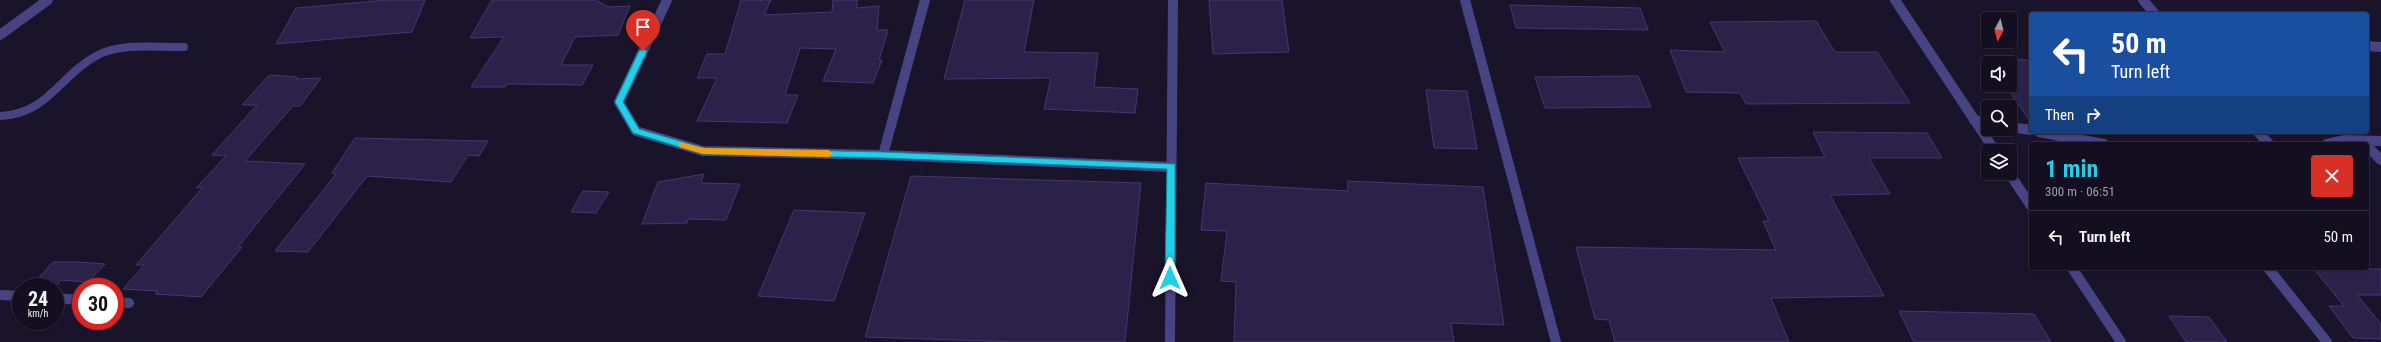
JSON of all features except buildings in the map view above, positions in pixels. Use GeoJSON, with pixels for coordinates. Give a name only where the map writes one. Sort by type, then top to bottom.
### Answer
{"type":"FeatureCollection","features":[{"type":"Feature","properties":{"kind":"street"},"geometry":{"type":"LineString","coordinates":[[0,35],[48,0]]}},
{"type":"Feature","properties":{"kind":"street"},"geometry":{"type":"LineString","coordinates":[[667,0],[619,102],[636,131],[703,151],[883,155],[1171,167]]}},
{"type":"Feature","properties":{"kind":"street"},"geometry":{"type":"LineString","coordinates":[[883,155],[925,0]]}},
{"type":"Feature","properties":{"kind":"street"},"geometry":{"type":"LineString","coordinates":[[1170,342],[1173,0]]}},
{"type":"Feature","properties":{"kind":"street"},"geometry":{"type":"LineString","coordinates":[[1465,0],[1556,342]]}},
{"type":"Feature","properties":{"kind":"street"},"geometry":{"type":"LineString","coordinates":[[1895,0],[1990,144]]}},
{"type":"Feature","properties":{"kind":"street"},"geometry":{"type":"LineString","coordinates":[[2143,0],[2153,12]]}},
{"type":"Feature","properties":{"kind":"street"},"geometry":{"type":"LineString","coordinates":[[2369,46],[2381,47]]}},
{"type":"Feature","properties":{"kind":"street"},"geometry":{"type":"LineString","coordinates":[[1974,120],[1981,121]]}},
{"type":"Feature","properties":{"kind":"street"},"geometry":{"type":"LineString","coordinates":[[2017,128],[2029,130]]}},
{"type":"Feature","properties":{"kind":"street"},"geometry":{"type":"LineString","coordinates":[[2050,134],[2093,142]]}},
{"type":"Feature","properties":{"kind":"street"},"geometry":{"type":"LineString","coordinates":[[2260,134],[2267,142]]}},
{"type":"Feature","properties":{"kind":"street"},"geometry":{"type":"LineString","coordinates":[[2336,142],[2345,140],[2354,142]]}},
{"type":"Feature","properties":{"kind":"street"},"geometry":{"type":"LineString","coordinates":[[2369,143],[2381,141]]}},
{"type":"Feature","properties":{"kind":"street"},"geometry":{"type":"LineString","coordinates":[[2369,149],[2381,160]]}},
{"type":"Feature","properties":{"kind":"street"},"geometry":{"type":"LineString","coordinates":[[2014,180],[2029,203]]}},
{"type":"Feature","properties":{"kind":"street"},"geometry":{"type":"LineString","coordinates":[[2073,270],[2120,342]]}},
{"type":"Feature","properties":{"kind":"street"},"geometry":{"type":"LineString","coordinates":[[2270,270],[2327,342]]}},
{"type":"Feature","properties":{"kind":"street"},"geometry":{"type":"LineString","coordinates":[[0,295],[12,296]]}},
{"type":"Feature","properties":{"kind":"street"},"geometry":{"type":"LineString","coordinates":[[124,303],[129,303]]}},
{"type":"Feature","properties":{"kind":"lane"},"geometry":{"type":"LineString","coordinates":[[0,116],[12,117],[34,108],[95,56],[110,50],[184,47]]}},
{"type":"Feature","properties":{"kind":"slow traffic"},"geometry":{"type":"LineString","coordinates":[[682,145],[703,151],[829,154]]}},
{"type":"Feature","properties":{"kind":"route"},"geometry":{"type":"LineString","coordinates":[[643,51],[619,102],[636,131],[703,151],[883,155],[1171,167],[1170,278]]}}]}
